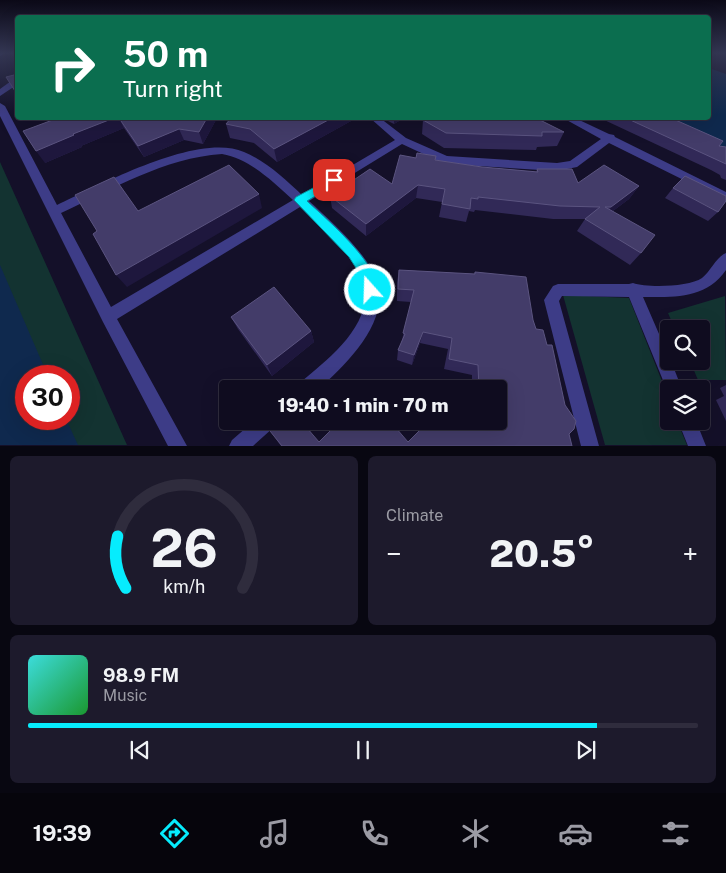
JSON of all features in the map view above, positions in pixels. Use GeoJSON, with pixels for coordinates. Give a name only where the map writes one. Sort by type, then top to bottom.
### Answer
{"type":"FeatureCollection","features":[{"type":"Feature","properties":{"kind":"street"},"geometry":{"type":"LineString","coordinates":[[0,93],[15,81]]}},
{"type":"Feature","properties":{"kind":"street"},"geometry":{"type":"LineString","coordinates":[[0,106],[22,139],[55,212],[108,317],[178,446]]}},
{"type":"Feature","properties":{"kind":"street"},"geometry":{"type":"LineString","coordinates":[[377,120],[402,140],[446,160],[557,167],[572,164],[610,137]]}},
{"type":"Feature","properties":{"kind":"street"},"geometry":{"type":"LineString","coordinates":[[572,120],[610,137],[726,197]]}},
{"type":"Feature","properties":{"kind":"street"},"geometry":{"type":"LineString","coordinates":[[108,317],[402,140]]}},
{"type":"Feature","properties":{"kind":"street"},"geometry":{"type":"LineString","coordinates":[[55,212],[184,155],[221,151],[239,154],[254,162],[300,200],[353,254],[370,278],[372,302],[364,326],[352,346],[316,380]]}},
{"type":"Feature","properties":{"kind":"street"},"geometry":{"type":"LineString","coordinates":[[590,446],[551,300],[558,290],[672,291],[693,289],[707,282],[726,259]]}},
{"type":"Feature","properties":{"kind":"street"},"geometry":{"type":"LineString","coordinates":[[633,290],[670,380]]}},
{"type":"Feature","properties":{"kind":"street"},"geometry":{"type":"LineString","coordinates":[[238,446],[257,430]]}},
{"type":"Feature","properties":{"kind":"street"},"geometry":{"type":"LineString","coordinates":[[691,430],[697,446]]}},
{"type":"Feature","properties":{"kind":"green space"},"geometry":{"type":"Polygon","coordinates":[[[0,162],[127,445],[0,445],[0,162]]]}},
{"type":"Feature","properties":{"kind":"green space"},"geometry":{"type":"Polygon","coordinates":[[[563,295],[629,298],[661,380],[660,430],[681,430],[687,445],[605,445],[563,295]]]}},
{"type":"Feature","properties":{"kind":"green space"},"geometry":{"type":"Polygon","coordinates":[[[725,296],[726,380],[698,380],[694,370],[710,370],[710,320],[671,320],[668,313],[725,296]]]}},
{"type":"Feature","properties":{"kind":"water"},"geometry":{"type":"Polygon","coordinates":[[[711,74],[726,74],[726,149],[657,120],[711,120],[711,74]]]}},
{"type":"Feature","properties":{"kind":"water"},"geometry":{"type":"Polygon","coordinates":[[[0,265],[43,365],[15,365],[15,430],[71,430],[78,445],[0,445],[0,265]]]}},
{"type":"Feature","properties":{"kind":"building"},"geometry":{"type":"Polygon","coordinates":[[[15,75],[15,91],[6,77],[15,75]]]}},
{"type":"Feature","properties":{"kind":"building"},"geometry":{"type":"Polygon","coordinates":[[[53,120],[109,120],[36,151],[23,131],[53,120]]]}},
{"type":"Feature","properties":{"kind":"building"},"geometry":{"type":"Polygon","coordinates":[[[120,120],[206,120],[199,132],[179,129],[138,146],[120,120]]]}},
{"type":"Feature","properties":{"kind":"building"},"geometry":{"type":"Polygon","coordinates":[[[229,120],[328,120],[274,149],[250,129],[226,124],[229,120]]]}},
{"type":"Feature","properties":{"kind":"building"},"geometry":{"type":"Polygon","coordinates":[[[423,120],[540,120],[564,132],[542,132],[542,136],[446,133],[423,120]]]}},
{"type":"Feature","properties":{"kind":"building"},"geometry":{"type":"Polygon","coordinates":[[[630,120],[676,120],[723,141],[719,146],[726,147],[726,164],[630,120]]]}},
{"type":"Feature","properties":{"kind":"building"},"geometry":{"type":"Polygon","coordinates":[[[417,153],[436,156],[435,160],[482,167],[538,172],[537,169],[572,169],[578,183],[604,165],[639,186],[611,207],[605,207],[655,235],[641,253],[585,219],[600,207],[560,206],[478,197],[478,199],[471,198],[470,209],[442,204],[445,189],[418,185],[366,224],[330,196],[370,169],[392,184],[400,155],[416,158],[417,153]]]}},
{"type":"Feature","properties":{"kind":"building"},"geometry":{"type":"Polygon","coordinates":[[[229,165],[259,194],[116,275],[93,234],[97,231],[75,195],[114,177],[138,211],[229,165]]]}},
{"type":"Feature","properties":{"kind":"building"},"geometry":{"type":"Polygon","coordinates":[[[685,176],[726,196],[726,201],[718,212],[673,188],[685,176]]]}},
{"type":"Feature","properties":{"kind":"building"},"geometry":{"type":"Polygon","coordinates":[[[399,270],[475,274],[475,272],[526,277],[536,329],[543,330],[547,345],[552,345],[565,405],[576,421],[574,429],[569,434],[572,446],[282,446],[271,430],[309,430],[319,442],[331,430],[398,430],[408,442],[420,430],[507,430],[507,380],[479,380],[478,365],[449,359],[452,338],[423,332],[414,355],[398,350],[405,334],[403,333],[414,290],[398,289],[399,270]]]}},
{"type":"Feature","properties":{"kind":"building"},"geometry":{"type":"Polygon","coordinates":[[[274,287],[311,331],[267,365],[231,317],[274,287]]]}},
{"type":"Feature","properties":{"kind":"route"},"geometry":{"type":"LineString","coordinates":[[334,180],[300,200],[353,254],[370,278],[370,290]]}}]}
